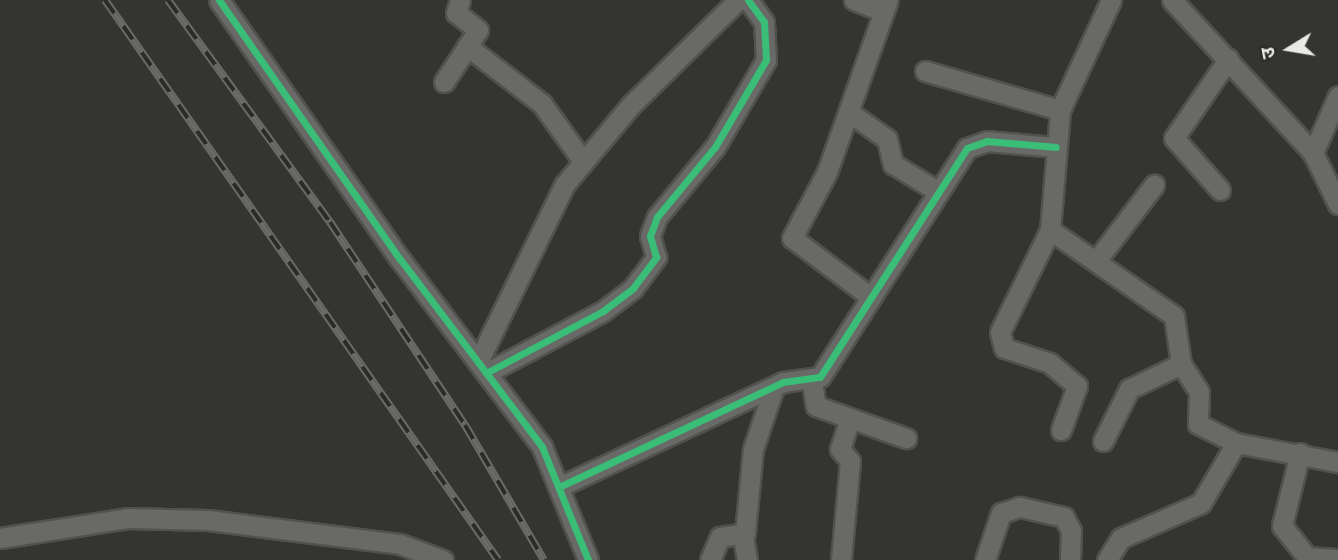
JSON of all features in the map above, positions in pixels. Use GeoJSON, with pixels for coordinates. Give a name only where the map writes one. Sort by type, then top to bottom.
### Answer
{"type":"FeatureCollection","features":[{"type":"Feature","properties":{"kind":"street"},"geometry":{"type":"LineString","coordinates":[[219,0],[542,447],[561,486],[588,560]]}},
{"type":"Feature","properties":{"kind":"street"},"geometry":{"type":"LineString","coordinates":[[444,82],[478,27],[456,13],[460,0]]}},
{"type":"Feature","properties":{"kind":"street"},"geometry":{"type":"LineString","coordinates":[[482,367],[541,222],[583,161],[738,0]]}},
{"type":"Feature","properties":{"kind":"street"},"geometry":{"type":"LineString","coordinates":[[482,367],[603,311],[633,288],[656,257],[650,236],[657,217],[715,147],[766,60],[764,22],[748,0]]}},
{"type":"Feature","properties":{"kind":"street"},"geometry":{"type":"LineString","coordinates":[[854,0],[886,6],[850,113],[792,238],[868,295]]}},
{"type":"Feature","properties":{"kind":"street"},"geometry":{"type":"LineString","coordinates":[[1061,430],[1077,386],[1050,363],[1004,348],[999,338],[1049,230],[1060,110],[1111,0]]}},
{"type":"Feature","properties":{"kind":"street"},"geometry":{"type":"LineString","coordinates":[[1172,0],[1313,153],[1338,204]]}},
{"type":"Feature","properties":{"kind":"street"},"geometry":{"type":"LineString","coordinates":[[467,46],[542,104],[583,161]]}},
{"type":"Feature","properties":{"kind":"street"},"geometry":{"type":"LineString","coordinates":[[1220,190],[1174,138],[1228,59]]}},
{"type":"Feature","properties":{"kind":"street"},"geometry":{"type":"LineString","coordinates":[[925,71],[1060,110]]}},
{"type":"Feature","properties":{"kind":"street"},"geometry":{"type":"LineString","coordinates":[[1313,153],[1338,98]]}},
{"type":"Feature","properties":{"kind":"street"},"geometry":{"type":"LineString","coordinates":[[850,113],[887,139],[892,164],[937,191]]}},
{"type":"Feature","properties":{"kind":"street"},"geometry":{"type":"LineString","coordinates":[[906,438],[816,406],[812,382],[937,191],[976,142],[1056,147]]}},
{"type":"Feature","properties":{"kind":"street"},"geometry":{"type":"LineString","coordinates":[[1097,261],[1154,185]]}},
{"type":"Feature","properties":{"kind":"street"},"geometry":{"type":"LineString","coordinates":[[1049,230],[1174,316],[1181,364],[1199,392],[1198,425],[1236,443],[1338,462]]}},
{"type":"Feature","properties":{"kind":"street"},"geometry":{"type":"LineString","coordinates":[[1103,441],[1129,390],[1181,364]]}},
{"type":"Feature","properties":{"kind":"street"},"geometry":{"type":"LineString","coordinates":[[561,486],[774,387],[812,382]]}},
{"type":"Feature","properties":{"kind":"street"},"geometry":{"type":"LineString","coordinates":[[747,560],[743,537],[753,449],[774,387]]}},
{"type":"Feature","properties":{"kind":"street"},"geometry":{"type":"LineString","coordinates":[[841,560],[850,461],[840,449],[850,419]]}},
{"type":"Feature","properties":{"kind":"street"},"geometry":{"type":"LineString","coordinates":[[1107,560],[1121,538],[1201,503],[1236,443]]}},
{"type":"Feature","properties":{"kind":"street"},"geometry":{"type":"LineString","coordinates":[[1300,453],[1282,526],[1307,557],[1338,558]]}},
{"type":"Feature","properties":{"kind":"street"},"geometry":{"type":"LineString","coordinates":[[985,560],[1001,513],[1020,507],[1064,517],[1071,531],[1070,560]]}},
{"type":"Feature","properties":{"kind":"street"},"geometry":{"type":"LineString","coordinates":[[0,538],[127,519],[208,520],[400,544],[443,560]]}},
{"type":"Feature","properties":{"kind":"street"},"geometry":{"type":"LineString","coordinates":[[710,560],[720,537],[743,537]]}},
{"type":"Feature","properties":{"kind":"railway"},"geometry":{"type":"LineString","coordinates":[[105,0],[498,560]]}},
{"type":"Feature","properties":{"kind":"railway"},"geometry":{"type":"LineString","coordinates":[[168,0],[330,222],[465,425],[544,560]]}},
{"type":"Feature","properties":{"kind":"cycle path"},"geometry":{"type":"LineString","coordinates":[[219,0],[400,259],[542,447],[588,560]]}},
{"type":"Feature","properties":{"kind":"cycle path"},"geometry":{"type":"LineString","coordinates":[[486,373],[603,311],[633,288],[656,257],[650,236],[657,217],[715,147],[766,60],[764,22],[748,0]]}},
{"type":"Feature","properties":{"kind":"cycle path"},"geometry":{"type":"LineString","coordinates":[[561,486],[783,382],[820,377],[967,148],[987,141],[1056,147]]}}]}
